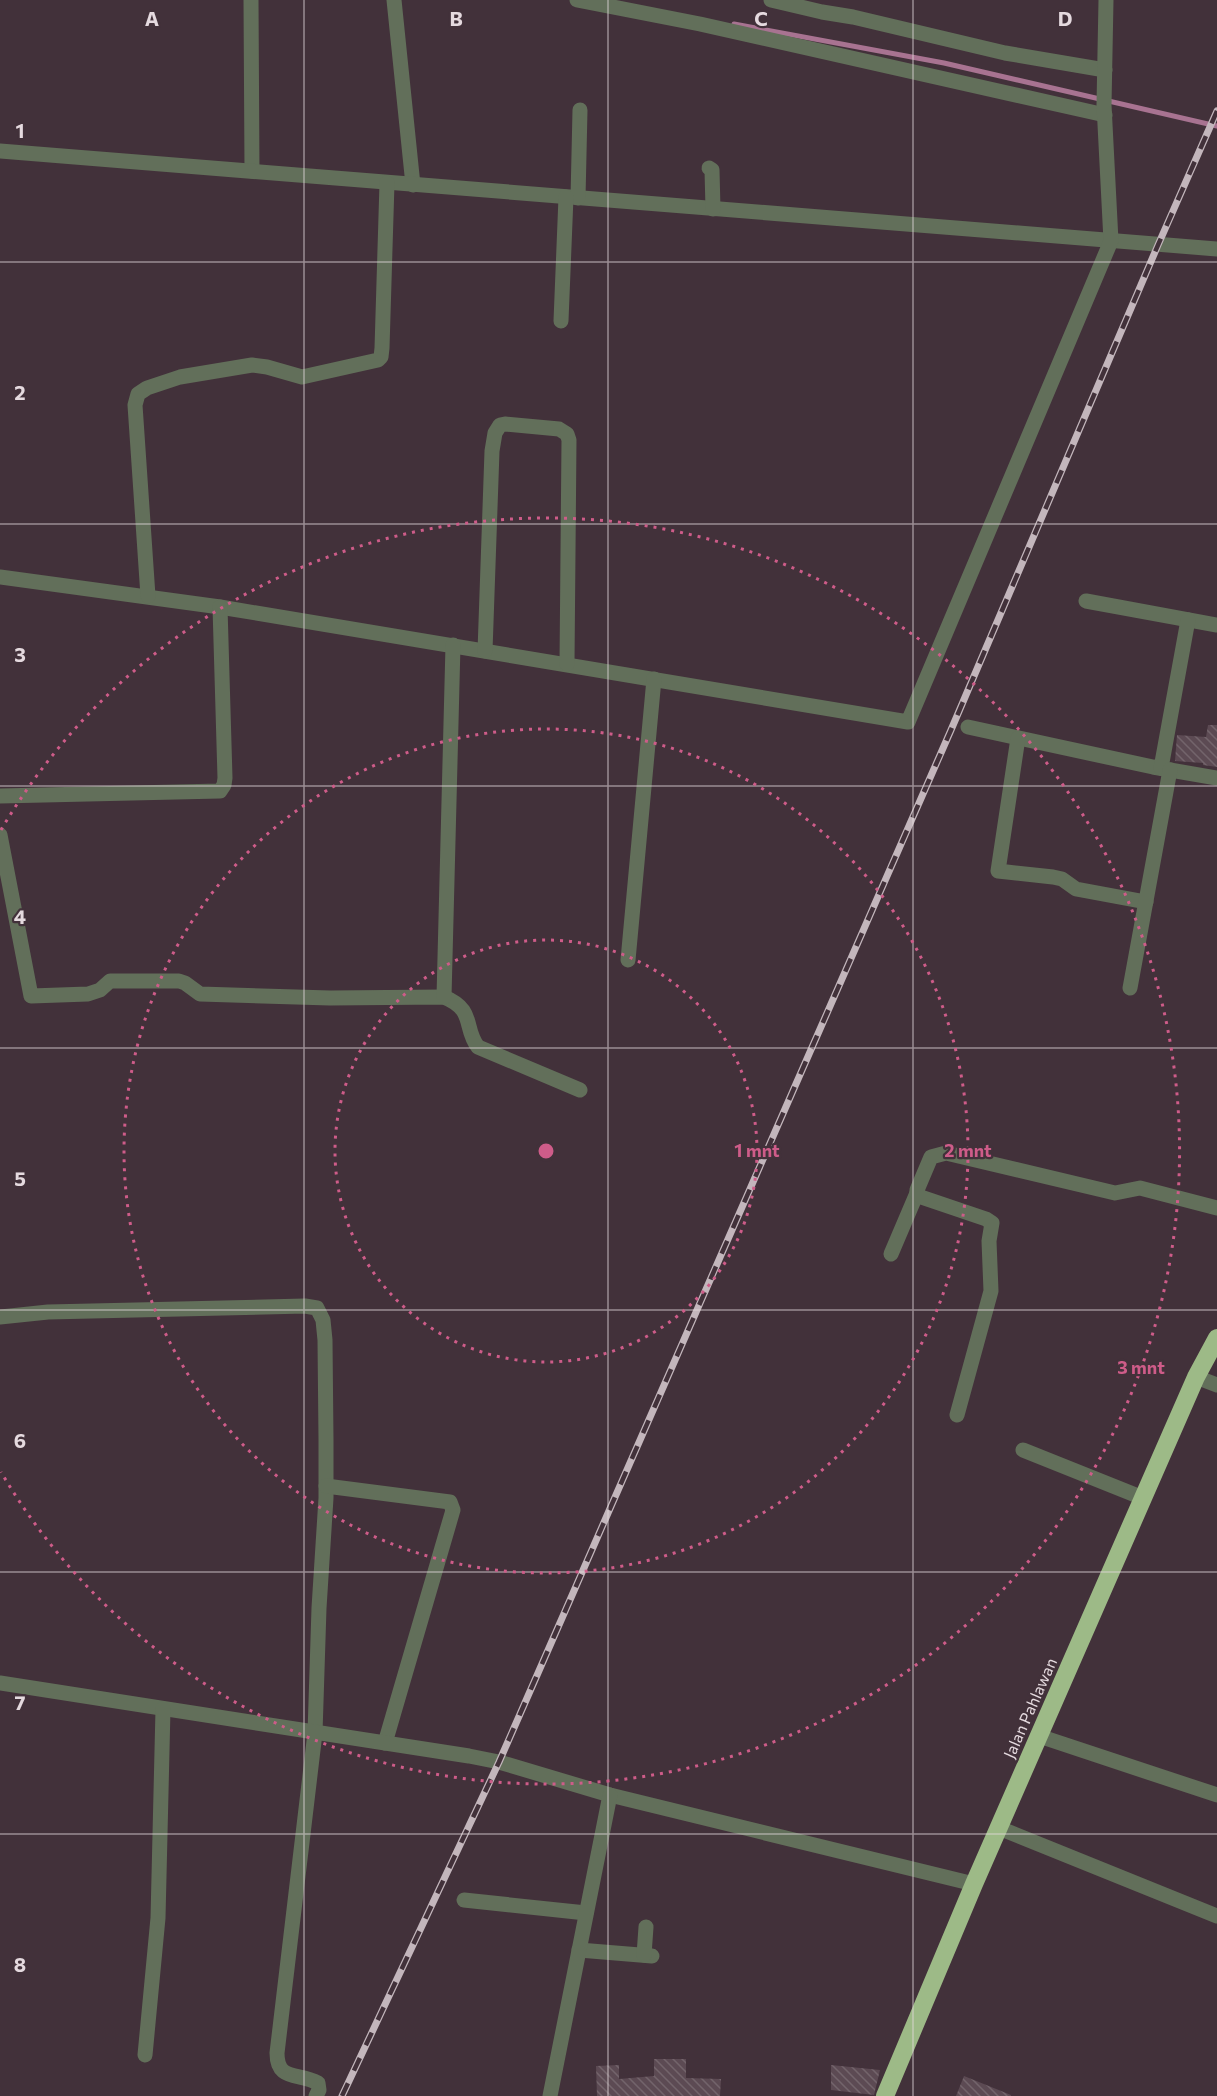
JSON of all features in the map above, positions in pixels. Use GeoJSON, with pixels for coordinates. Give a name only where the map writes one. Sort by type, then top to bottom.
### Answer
{"type":"FeatureCollection","features":[{"type":"Feature","properties":{"kind":"highway","name":"Jalan Pahlawan"},"geometry":{"type":"LineString","coordinates":[[885,2096],[1143,1498],[1196,1377],[1217,1338]]}},
{"type":"Feature","properties":{"kind":"street"},"geometry":{"type":"LineString","coordinates":[[251,0],[252,171]]}},
{"type":"Feature","properties":{"kind":"street"},"geometry":{"type":"LineString","coordinates":[[394,0],[413,185]]}},
{"type":"Feature","properties":{"kind":"street"},"geometry":{"type":"LineString","coordinates":[[577,0],[1105,110]]}},
{"type":"Feature","properties":{"kind":"street"},"geometry":{"type":"LineString","coordinates":[[771,0],[1005,53],[1105,73]]}},
{"type":"Feature","properties":{"kind":"street"},"geometry":{"type":"LineString","coordinates":[[0,577],[219,607],[908,722],[1111,241],[1105,110],[1106,0]]}},
{"type":"Feature","properties":{"kind":"street"},"geometry":{"type":"LineString","coordinates":[[561,321],[580,110]]}},
{"type":"Feature","properties":{"kind":"street"},"geometry":{"type":"LineString","coordinates":[[0,151],[1217,249]]}},
{"type":"Feature","properties":{"kind":"street"},"geometry":{"type":"LineString","coordinates":[[709,168],[712,170],[713,209]]}},
{"type":"Feature","properties":{"kind":"street"},"geometry":{"type":"LineString","coordinates":[[148,596],[135,405],[138,394],[147,388],[180,377],[252,366],[267,367],[302,377],[378,360],[381,357],[382,348],[387,183]]}},
{"type":"Feature","properties":{"kind":"street"},"geometry":{"type":"LineString","coordinates":[[485,651],[492,451],[495,433],[500,425],[505,424],[559,429],[567,434],[569,440],[567,664]]}},
{"type":"Feature","properties":{"kind":"street"},"geometry":{"type":"LineString","coordinates":[[1086,601],[1217,625]]}},
{"type":"Feature","properties":{"kind":"street"},"geometry":{"type":"LineString","coordinates":[[0,796],[220,791],[225,778],[219,607]]}},
{"type":"Feature","properties":{"kind":"street"},"geometry":{"type":"LineString","coordinates":[[1130,988],[1146,902],[1188,620]]}},
{"type":"Feature","properties":{"kind":"street"},"geometry":{"type":"LineString","coordinates":[[444,997],[453,645]]}},
{"type":"Feature","properties":{"kind":"street"},"geometry":{"type":"LineString","coordinates":[[628,960],[654,679]]}},
{"type":"Feature","properties":{"kind":"street"},"geometry":{"type":"LineString","coordinates":[[968,727],[1217,778]]}},
{"type":"Feature","properties":{"kind":"street"},"geometry":{"type":"LineString","coordinates":[[1018,738],[998,871],[1053,877],[1062,879],[1076,890],[1146,902]]}},
{"type":"Feature","properties":{"kind":"street"},"geometry":{"type":"LineString","coordinates":[[0,835],[31,996],[88,994],[100,990],[110,981],[179,981],[200,994],[330,998],[444,997],[459,1005],[466,1016],[478,1047],[580,1090]]}},
{"type":"Feature","properties":{"kind":"street"},"geometry":{"type":"LineString","coordinates":[[891,1254],[931,1156],[946,1153],[1116,1192],[1140,1188],[1217,1209]]}},
{"type":"Feature","properties":{"kind":"street"},"geometry":{"type":"LineString","coordinates":[[917,1193],[929,1201],[992,1223],[989,1241],[991,1291],[957,1415]]}},
{"type":"Feature","properties":{"kind":"street"},"geometry":{"type":"LineString","coordinates":[[0,1317],[48,1312],[305,1306],[317,1308],[323,1320],[326,1485],[315,1733],[277,2053],[277,2064],[281,2070],[318,2083],[319,2090],[316,2096]]}},
{"type":"Feature","properties":{"kind":"street"},"geometry":{"type":"LineString","coordinates":[[1196,1377],[1217,1385]]}},
{"type":"Feature","properties":{"kind":"street"},"geometry":{"type":"LineString","coordinates":[[1023,1450],[1143,1498]]}},
{"type":"Feature","properties":{"kind":"street"},"geometry":{"type":"LineString","coordinates":[[326,1485],[450,1502],[453,1505],[385,1743]]}},
{"type":"Feature","properties":{"kind":"street"},"geometry":{"type":"LineString","coordinates":[[0,1683],[499,1762],[610,1795],[975,1884]]}},
{"type":"Feature","properties":{"kind":"street"},"geometry":{"type":"LineString","coordinates":[[145,2055],[158,1918],[163,1709]]}},
{"type":"Feature","properties":{"kind":"street"},"geometry":{"type":"LineString","coordinates":[[1039,1736],[1217,1795]]}},
{"type":"Feature","properties":{"kind":"street"},"geometry":{"type":"LineString","coordinates":[[550,2096],[610,1795]]}},
{"type":"Feature","properties":{"kind":"street"},"geometry":{"type":"LineString","coordinates":[[999,1828],[1217,1916]]}},
{"type":"Feature","properties":{"kind":"street"},"geometry":{"type":"LineString","coordinates":[[464,1900],[586,1913]]}},
{"type":"Feature","properties":{"kind":"street"},"geometry":{"type":"LineString","coordinates":[[579,1950],[648,1956],[646,1927]]}},
{"type":"Feature","properties":{"kind":"building"},"geometry":{"type":"Polygon","coordinates":[[[1208,725],[1217,725],[1217,767],[1203,765],[1203,763],[1175,761],[1177,735],[1206,737],[1208,725]]]}},
{"type":"Feature","properties":{"kind":"building"},"geometry":{"type":"Polygon","coordinates":[[[654,2059],[686,2059],[686,2078],[721,2079],[720,2096],[597,2096],[596,2066],[619,2065],[619,2079],[654,2076],[654,2059]]]}},
{"type":"Feature","properties":{"kind":"building"},"geometry":{"type":"Polygon","coordinates":[[[831,2065],[880,2070],[874,2095],[831,2090],[831,2065]]]}},
{"type":"Feature","properties":{"kind":"building"},"geometry":{"type":"Polygon","coordinates":[[[964,2076],[1011,2095],[1011,2096],[956,2096],[964,2076]]]}},
{"type":"Feature","properties":{"kind":"waterway"},"geometry":{"type":"LineString","coordinates":[[734,24],[944,63],[1217,126]]}},
{"type":"Feature","properties":{"kind":"railway"},"geometry":{"type":"LineString","coordinates":[[342,2096],[499,1762],[951,730],[1217,111]]}}]}
